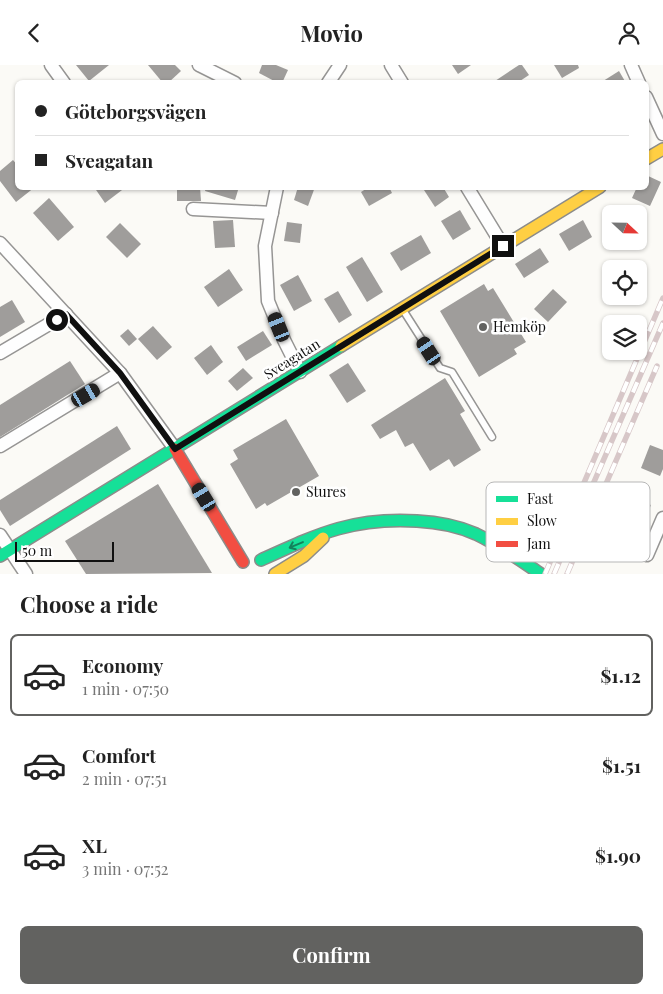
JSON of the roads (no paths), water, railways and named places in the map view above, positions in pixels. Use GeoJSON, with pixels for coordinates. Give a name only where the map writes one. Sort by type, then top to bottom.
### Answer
{"type":"FeatureCollection","features":[{"type":"Feature","properties":{"kind":"street"},"geometry":{"type":"LineString","coordinates":[[51,65],[62,80]]}},
{"type":"Feature","properties":{"kind":"street"},"geometry":{"type":"LineString","coordinates":[[198,65],[229,80]]}},
{"type":"Feature","properties":{"kind":"street"},"geometry":{"type":"LineString","coordinates":[[330,80],[340,65]]}},
{"type":"Feature","properties":{"kind":"street"},"geometry":{"type":"LineString","coordinates":[[391,65],[400,80]]}},
{"type":"Feature","properties":{"kind":"street"},"geometry":{"type":"LineString","coordinates":[[632,65],[638,80]]}},
{"type":"Feature","properties":{"kind":"street"},"geometry":{"type":"LineString","coordinates":[[649,104],[663,134]]}},
{"type":"Feature","properties":{"kind":"street"},"geometry":{"type":"LineString","coordinates":[[649,157],[663,149]]}},
{"type":"Feature","properties":{"kind":"street"},"geometry":{"type":"LineString","coordinates":[[276,190],[265,246],[268,301],[300,372]]}},
{"type":"Feature","properties":{"kind":"street"},"geometry":{"type":"LineString","coordinates":[[469,190],[503,246]]}},
{"type":"Feature","properties":{"kind":"street","name":"Sveagatan"},"geometry":{"type":"LineString","coordinates":[[5,553],[595,190]]}},
{"type":"Feature","properties":{"kind":"street"},"geometry":{"type":"LineString","coordinates":[[193,209],[272,213]]}},
{"type":"Feature","properties":{"kind":"street"},"geometry":{"type":"LineString","coordinates":[[0,243],[120,373],[175,449],[243,562]]}},
{"type":"Feature","properties":{"kind":"street"},"geometry":{"type":"LineString","coordinates":[[0,353],[66,314]]}},
{"type":"Feature","properties":{"kind":"street"},"geometry":{"type":"LineString","coordinates":[[0,446],[120,373]]}},
{"type":"Feature","properties":{"kind":"street"},"geometry":{"type":"LineString","coordinates":[[650,548],[663,518]]}},
{"type":"Feature","properties":{"kind":"street"},"geometry":{"type":"LineString","coordinates":[[261,560],[347,525],[381,522],[406,521],[442,525],[466,531],[486,541]]}},
{"type":"Feature","properties":{"kind":"street"},"geometry":{"type":"LineString","coordinates":[[235,571],[248,559],[261,560],[267,563],[274,574],[304,556],[330,531]]}},
{"type":"Feature","properties":{"kind":"street"},"geometry":{"type":"LineString","coordinates":[[0,535],[5,553],[26,574]]}},
{"type":"Feature","properties":{"kind":"street"},"geometry":{"type":"LineString","coordinates":[[521,562],[541,574]]}},
{"type":"Feature","properties":{"kind":"lane"},"geometry":{"type":"LineString","coordinates":[[402,309],[440,368],[452,372],[492,437]]}},
{"type":"Feature","properties":{"kind":"railway"},"geometry":{"type":"LineString","coordinates":[[584,482],[663,298]]}},
{"type":"Feature","properties":{"kind":"railway"},"geometry":{"type":"LineString","coordinates":[[594,482],[663,323]]}},
{"type":"Feature","properties":{"kind":"railway"},"geometry":{"type":"LineString","coordinates":[[607,482],[657,366]]}},
{"type":"Feature","properties":{"kind":"railway"},"geometry":{"type":"LineString","coordinates":[[545,574],[550,562]]}},
{"type":"Feature","properties":{"kind":"railway"},"geometry":{"type":"LineString","coordinates":[[554,574],[559,562]]}},
{"type":"Feature","properties":{"kind":"railway"},"geometry":{"type":"LineString","coordinates":[[567,574],[572,562]]}},
{"type":"Feature","properties":{"kind":"place","name":"Hemköp"},"geometry":{"type":"Point","coordinates":[483,327]}},
{"type":"Feature","properties":{"kind":"place","name":"Stures"},"geometry":{"type":"Point","coordinates":[296,492]}}]}
